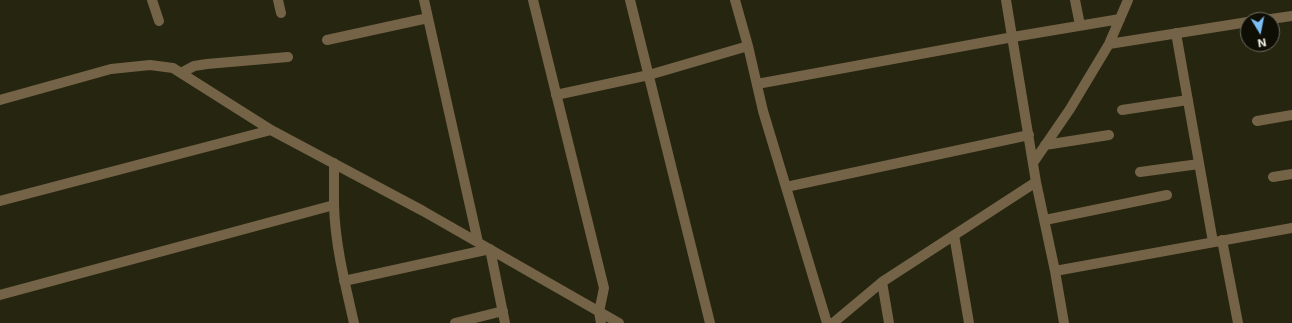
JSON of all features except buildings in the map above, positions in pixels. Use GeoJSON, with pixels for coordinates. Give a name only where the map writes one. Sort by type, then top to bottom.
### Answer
{"type":"FeatureCollection","features":[{"type":"Feature","properties":{"kind":"street"},"geometry":{"type":"LineString","coordinates":[[152,0],[159,22]]}},
{"type":"Feature","properties":{"kind":"street"},"geometry":{"type":"LineString","coordinates":[[278,0],[281,13]]}},
{"type":"Feature","properties":{"kind":"street"},"geometry":{"type":"LineString","coordinates":[[424,0],[478,242]]}},
{"type":"Feature","properties":{"kind":"street"},"geometry":{"type":"LineString","coordinates":[[532,0],[604,288],[599,312],[601,323]]}},
{"type":"Feature","properties":{"kind":"street"},"geometry":{"type":"LineString","coordinates":[[630,0],[710,323]]}},
{"type":"Feature","properties":{"kind":"street"},"geometry":{"type":"LineString","coordinates":[[735,0],[748,46],[763,111],[828,323]]}},
{"type":"Feature","properties":{"kind":"street"},"geometry":{"type":"LineString","coordinates":[[1006,0],[1036,182],[1045,220],[1064,323]]}},
{"type":"Feature","properties":{"kind":"street"},"geometry":{"type":"LineString","coordinates":[[1075,0],[1080,25]]}},
{"type":"Feature","properties":{"kind":"street"},"geometry":{"type":"LineString","coordinates":[[1033,162],[1070,109],[1109,44],[1128,0]]}},
{"type":"Feature","properties":{"kind":"street"},"geometry":{"type":"LineString","coordinates":[[1280,18],[1292,16]]}},
{"type":"Feature","properties":{"kind":"street"},"geometry":{"type":"LineString","coordinates":[[327,40],[428,18]]}},
{"type":"Feature","properties":{"kind":"street"},"geometry":{"type":"LineString","coordinates":[[757,84],[1120,19]]}},
{"type":"Feature","properties":{"kind":"street"},"geometry":{"type":"LineString","coordinates":[[1109,44],[1240,23]]}},
{"type":"Feature","properties":{"kind":"street"},"geometry":{"type":"LineString","coordinates":[[1176,33],[1199,164],[1238,323]]}},
{"type":"Feature","properties":{"kind":"street"},"geometry":{"type":"LineString","coordinates":[[556,95],[649,75],[748,46]]}},
{"type":"Feature","properties":{"kind":"street"},"geometry":{"type":"LineString","coordinates":[[181,73],[194,66],[207,64],[288,57]]}},
{"type":"Feature","properties":{"kind":"street"},"geometry":{"type":"LineString","coordinates":[[0,100],[110,69],[150,66],[173,68],[271,130],[423,211],[619,323]]}},
{"type":"Feature","properties":{"kind":"street"},"geometry":{"type":"LineString","coordinates":[[1122,110],[1188,100]]}},
{"type":"Feature","properties":{"kind":"street"},"geometry":{"type":"LineString","coordinates":[[1257,121],[1292,115]]}},
{"type":"Feature","properties":{"kind":"street"},"geometry":{"type":"LineString","coordinates":[[0,201],[271,130]]}},
{"type":"Feature","properties":{"kind":"street"},"geometry":{"type":"LineString","coordinates":[[786,187],[1029,135]]}},
{"type":"Feature","properties":{"kind":"street"},"geometry":{"type":"LineString","coordinates":[[1046,145],[1110,135]]}},
{"type":"Feature","properties":{"kind":"street"},"geometry":{"type":"LineString","coordinates":[[334,163],[334,223],[344,281],[354,323]]}},
{"type":"Feature","properties":{"kind":"street"},"geometry":{"type":"LineString","coordinates":[[1140,172],[1199,164]]}},
{"type":"Feature","properties":{"kind":"street"},"geometry":{"type":"LineString","coordinates":[[1273,177],[1292,174]]}},
{"type":"Feature","properties":{"kind":"street"},"geometry":{"type":"LineString","coordinates":[[833,323],[882,282],[1036,182]]}},
{"type":"Feature","properties":{"kind":"street"},"geometry":{"type":"LineString","coordinates":[[1045,220],[1167,195]]}},
{"type":"Feature","properties":{"kind":"street"},"geometry":{"type":"LineString","coordinates":[[0,295],[334,204]]}},
{"type":"Feature","properties":{"kind":"street"},"geometry":{"type":"LineString","coordinates":[[1055,271],[1292,228]]}},
{"type":"Feature","properties":{"kind":"street"},"geometry":{"type":"LineString","coordinates":[[954,235],[969,323]]}},
{"type":"Feature","properties":{"kind":"street"},"geometry":{"type":"LineString","coordinates":[[344,281],[490,250]]}},
{"type":"Feature","properties":{"kind":"street"},"geometry":{"type":"LineString","coordinates":[[490,250],[505,323]]}},
{"type":"Feature","properties":{"kind":"street"},"geometry":{"type":"LineString","coordinates":[[882,282],[889,323]]}},
{"type":"Feature","properties":{"kind":"street"},"geometry":{"type":"LineString","coordinates":[[455,323],[503,311]]}}]}
